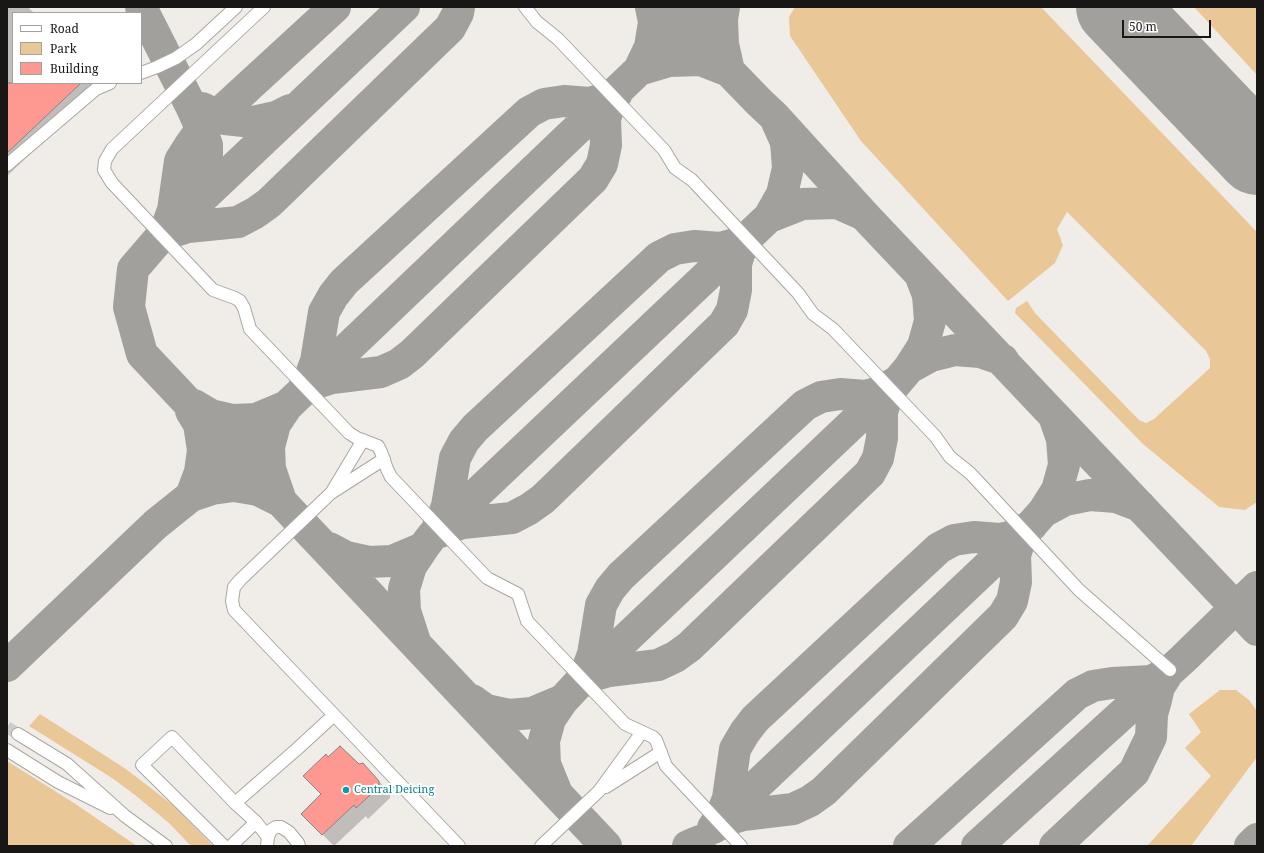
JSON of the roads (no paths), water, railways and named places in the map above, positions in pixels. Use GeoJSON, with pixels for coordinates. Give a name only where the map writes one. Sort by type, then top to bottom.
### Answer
{"type":"FeatureCollection","features":[{"type":"Feature","properties":{"kind":"street"},"geometry":{"type":"LineString","coordinates":[[142,72],[157,67],[196,44],[236,7]]}},
{"type":"Feature","properties":{"kind":"street"},"geometry":{"type":"LineString","coordinates":[[264,7],[112,149],[105,162],[104,170],[112,183],[213,290],[240,301],[244,308],[250,329],[349,433],[357,438],[378,446],[391,477],[487,578],[518,594],[527,621],[624,724],[653,737],[656,740],[666,766],[741,846]]}},
{"type":"Feature","properties":{"kind":"street"},"geometry":{"type":"LineString","coordinates":[[525,7],[537,22],[558,39],[664,150],[675,168],[692,180],[798,293],[813,314],[838,334],[935,436],[950,457],[970,473],[1079,590],[1170,670]]}},
{"type":"Feature","properties":{"kind":"street"},"geometry":{"type":"LineString","coordinates":[[7,165],[96,89],[106,84]]}},
{"type":"Feature","properties":{"kind":"street"},"geometry":{"type":"LineString","coordinates":[[331,493],[364,440]]}},
{"type":"Feature","properties":{"kind":"street"},"geometry":{"type":"LineString","coordinates":[[384,458],[331,493],[240,580],[234,587],[232,601],[234,610],[459,846]]}},
{"type":"Feature","properties":{"kind":"street"},"geometry":{"type":"LineString","coordinates":[[235,802],[334,715]]}},
{"type":"Feature","properties":{"kind":"street"},"geometry":{"type":"LineString","coordinates":[[541,846],[599,791],[642,732]]}},
{"type":"Feature","properties":{"kind":"street"},"geometry":{"type":"LineString","coordinates":[[18,734],[68,764],[124,816],[166,846]]}},
{"type":"Feature","properties":{"kind":"street"},"geometry":{"type":"LineString","coordinates":[[224,846],[142,765],[172,737],[256,822],[267,841]]}},
{"type":"Feature","properties":{"kind":"street"},"geometry":{"type":"LineString","coordinates":[[7,750],[58,782],[124,816]]}},
{"type":"Feature","properties":{"kind":"street"},"geometry":{"type":"LineString","coordinates":[[599,791],[661,752]]}},
{"type":"Feature","properties":{"kind":"street"},"geometry":{"type":"LineString","coordinates":[[231,846],[256,822]]}},
{"type":"Feature","properties":{"kind":"street"},"geometry":{"type":"LineString","coordinates":[[267,841],[271,830],[276,827],[281,827],[289,832],[299,846]]}},
{"type":"Feature","properties":{"kind":"tunnel"},"geometry":{"type":"LineString","coordinates":[[7,727],[18,734]]}},
{"type":"Feature","properties":{"kind":"place","name":"Central Deicing"},"geometry":{"type":"Point","coordinates":[346,790]}}]}
